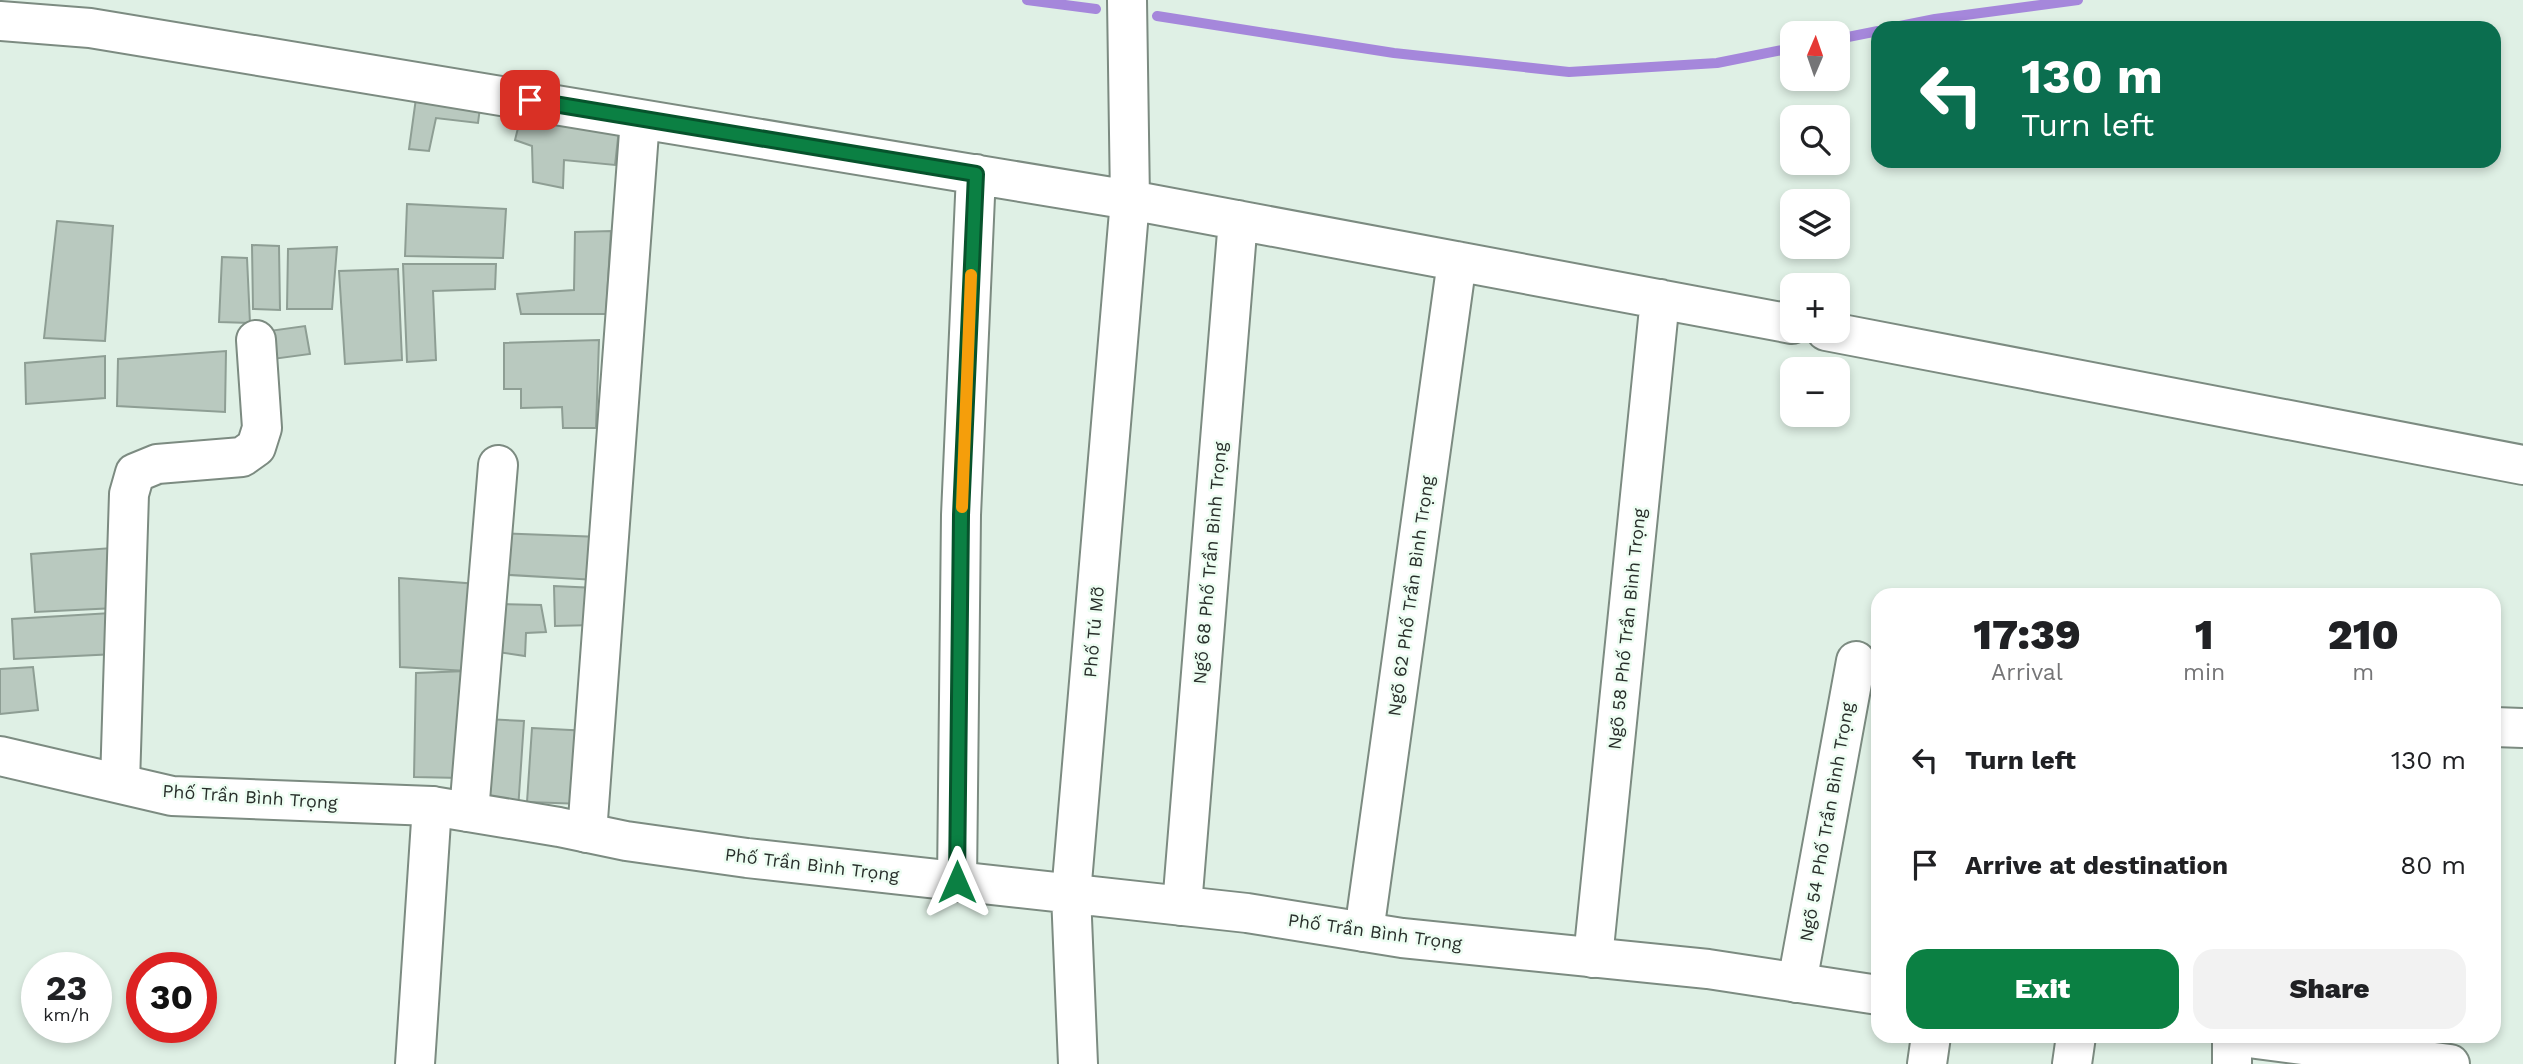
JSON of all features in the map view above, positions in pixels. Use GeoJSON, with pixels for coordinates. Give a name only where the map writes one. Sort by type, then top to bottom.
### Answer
{"type":"FeatureCollection","features":[{"type":"Feature","properties":{"kind":"street","name":"Phố Tú Mỡ"},"geometry":{"type":"LineString","coordinates":[[1078,1064],[1071,894],[1130,200],[1127,0]]}},
{"type":"Feature","properties":{"kind":"street"},"geometry":{"type":"LineString","coordinates":[[0,21],[90,28],[1130,200],[1780,322]]}},
{"type":"Feature","properties":{"kind":"street"},"geometry":{"type":"LineString","coordinates":[[587,833],[639,118]]}},
{"type":"Feature","properties":{"kind":"street"},"geometry":{"type":"LineString","coordinates":[[957,882],[961,515],[976,174]]}},
{"type":"Feature","properties":{"kind":"street","name":"Ngõ 68 Phố Trần Bình Trọng"},"geometry":{"type":"LineString","coordinates":[[1182,906],[1238,220]]}},
{"type":"Feature","properties":{"kind":"street","name":"Ngõ 62 Phố Trần Bình Trọng"},"geometry":{"type":"LineString","coordinates":[[1364,932],[1457,261]]}},
{"type":"Feature","properties":{"kind":"street","name":"Ngõ 58 Phố Trần Bình Trọng"},"geometry":{"type":"LineString","coordinates":[[1593,958],[1660,299]]}},
{"type":"Feature","properties":{"kind":"street"},"geometry":{"type":"LineString","coordinates":[[1850,336],[2523,465]]}},
{"type":"Feature","properties":{"kind":"street"},"geometry":{"type":"LineString","coordinates":[[120,783],[129,494],[135,473],[156,464],[242,457],[256,447],[262,428],[256,340]]}},
{"type":"Feature","properties":{"kind":"street"},"geometry":{"type":"LineString","coordinates":[[469,812],[498,465]]}},
{"type":"Feature","properties":{"kind":"street","name":"Ngõ 54 Phố Trần Bình Trọng"},"geometry":{"type":"LineString","coordinates":[[1797,983],[1856,661]]}},
{"type":"Feature","properties":{"kind":"street"},"geometry":{"type":"LineString","coordinates":[[2501,727],[2523,728]]}},
{"type":"Feature","properties":{"kind":"street","name":"Phố Trần Bình Trọng"},"geometry":{"type":"LineString","coordinates":[[0,756],[172,796],[432,807],[626,841],[734,856],[1247,913],[1364,932],[1709,969],[1871,994]]}},
{"type":"Feature","properties":{"kind":"street"},"geometry":{"type":"LineString","coordinates":[[415,1064],[432,807]]}},
{"type":"Feature","properties":{"kind":"street"},"geometry":{"type":"LineString","coordinates":[[1927,1064],[1930,1043]]}},
{"type":"Feature","properties":{"kind":"street"},"geometry":{"type":"LineString","coordinates":[[2072,1064],[2075,1043]]}},
{"type":"Feature","properties":{"kind":"street"},"geometry":{"type":"LineString","coordinates":[[2232,1064],[2233,1043]]}},
{"type":"Feature","properties":{"kind":"street"},"geometry":{"type":"LineString","coordinates":[[2300,1043],[2387,1052],[2450,1064]]}},
{"type":"Feature","properties":{"kind":"building"},"geometry":{"type":"Polygon","coordinates":[[[417,91],[481,100],[478,123],[436,118],[429,151],[409,149],[417,91]]]}},
{"type":"Feature","properties":{"kind":"building"},"geometry":{"type":"Polygon","coordinates":[[[523,108],[619,129],[615,165],[564,160],[563,188],[533,182],[532,146],[515,140],[523,108]]]}},
{"type":"Feature","properties":{"kind":"building"},"geometry":{"type":"Polygon","coordinates":[[[407,204],[506,209],[503,258],[405,256],[407,204]]]}},
{"type":"Feature","properties":{"kind":"building"},"geometry":{"type":"Polygon","coordinates":[[[57,221],[113,226],[105,341],[44,338],[57,221]]]}},
{"type":"Feature","properties":{"kind":"building"},"geometry":{"type":"Polygon","coordinates":[[[611,231],[606,314],[521,314],[517,294],[574,290],[575,232],[611,231]]]}},
{"type":"Feature","properties":{"kind":"building"},"geometry":{"type":"Polygon","coordinates":[[[252,245],[279,246],[280,310],[253,309],[252,245]]]}},
{"type":"Feature","properties":{"kind":"building"},"geometry":{"type":"Polygon","coordinates":[[[337,247],[332,309],[287,309],[288,249],[337,247]]]}},
{"type":"Feature","properties":{"kind":"building"},"geometry":{"type":"Polygon","coordinates":[[[222,257],[247,258],[250,323],[219,322],[222,257]]]}},
{"type":"Feature","properties":{"kind":"building"},"geometry":{"type":"Polygon","coordinates":[[[403,264],[496,264],[495,289],[433,291],[436,360],[407,362],[403,264]]]}},
{"type":"Feature","properties":{"kind":"building"},"geometry":{"type":"Polygon","coordinates":[[[398,269],[402,360],[345,364],[339,271],[398,269]]]}},
{"type":"Feature","properties":{"kind":"building"},"geometry":{"type":"Polygon","coordinates":[[[305,326],[310,354],[273,359],[269,331],[305,326]]]}},
{"type":"Feature","properties":{"kind":"building"},"geometry":{"type":"Polygon","coordinates":[[[599,340],[596,428],[563,428],[562,407],[521,408],[521,389],[504,389],[504,343],[599,340]]]}},
{"type":"Feature","properties":{"kind":"building"},"geometry":{"type":"Polygon","coordinates":[[[226,351],[225,412],[117,406],[118,359],[226,351]]]}},
{"type":"Feature","properties":{"kind":"building"},"geometry":{"type":"Polygon","coordinates":[[[105,356],[105,398],[26,404],[25,363],[105,356]]]}},
{"type":"Feature","properties":{"kind":"building"},"geometry":{"type":"Polygon","coordinates":[[[497,533],[601,537],[596,580],[493,574],[497,533]]]}},
{"type":"Feature","properties":{"kind":"building"},"geometry":{"type":"Polygon","coordinates":[[[112,548],[116,608],[35,612],[31,554],[112,548]]]}},
{"type":"Feature","properties":{"kind":"building"},"geometry":{"type":"Polygon","coordinates":[[[399,578],[478,584],[467,671],[400,667],[399,578]]]}},
{"type":"Feature","properties":{"kind":"building"},"geometry":{"type":"Polygon","coordinates":[[[554,586],[596,588],[594,625],[555,626],[554,586]]]}},
{"type":"Feature","properties":{"kind":"building"},"geometry":{"type":"Polygon","coordinates":[[[494,604],[541,605],[546,632],[526,633],[525,656],[490,651],[494,604]]]}},
{"type":"Feature","properties":{"kind":"building"},"geometry":{"type":"Polygon","coordinates":[[[111,613],[116,654],[14,659],[12,619],[111,613]]]}},
{"type":"Feature","properties":{"kind":"building"},"geometry":{"type":"Polygon","coordinates":[[[33,667],[38,710],[0,714],[0,669],[33,667]]]}},
{"type":"Feature","properties":{"kind":"building"},"geometry":{"type":"Polygon","coordinates":[[[467,671],[461,778],[414,777],[416,673],[467,671]]]}},
{"type":"Feature","properties":{"kind":"building"},"geometry":{"type":"Polygon","coordinates":[[[486,719],[524,721],[518,810],[481,806],[486,719]]]}},
{"type":"Feature","properties":{"kind":"building"},"geometry":{"type":"Polygon","coordinates":[[[532,728],[589,731],[583,804],[527,802],[532,728]]]}},
{"type":"Feature","properties":{"kind":"waterway"},"geometry":{"type":"LineString","coordinates":[[1027,0],[1096,9]]}},
{"type":"Feature","properties":{"kind":"waterway"},"geometry":{"type":"LineString","coordinates":[[1925,21],[2078,0]]}},
{"type":"Feature","properties":{"kind":"waterway"},"geometry":{"type":"LineString","coordinates":[[1157,16],[1394,53],[1569,72],[1717,63],[1780,50]]}},
{"type":"Feature","properties":{"kind":"waterway"},"geometry":{"type":"LineString","coordinates":[[1850,37],[1871,32]]}},
{"type":"Feature","properties":{"kind":"slow traffic"},"geometry":{"type":"LineString","coordinates":[[962,507],[971,275]]}},
{"type":"Feature","properties":{"kind":"route"},"geometry":{"type":"LineString","coordinates":[[530,100],[976,174],[961,515],[957,882]]}}]}
